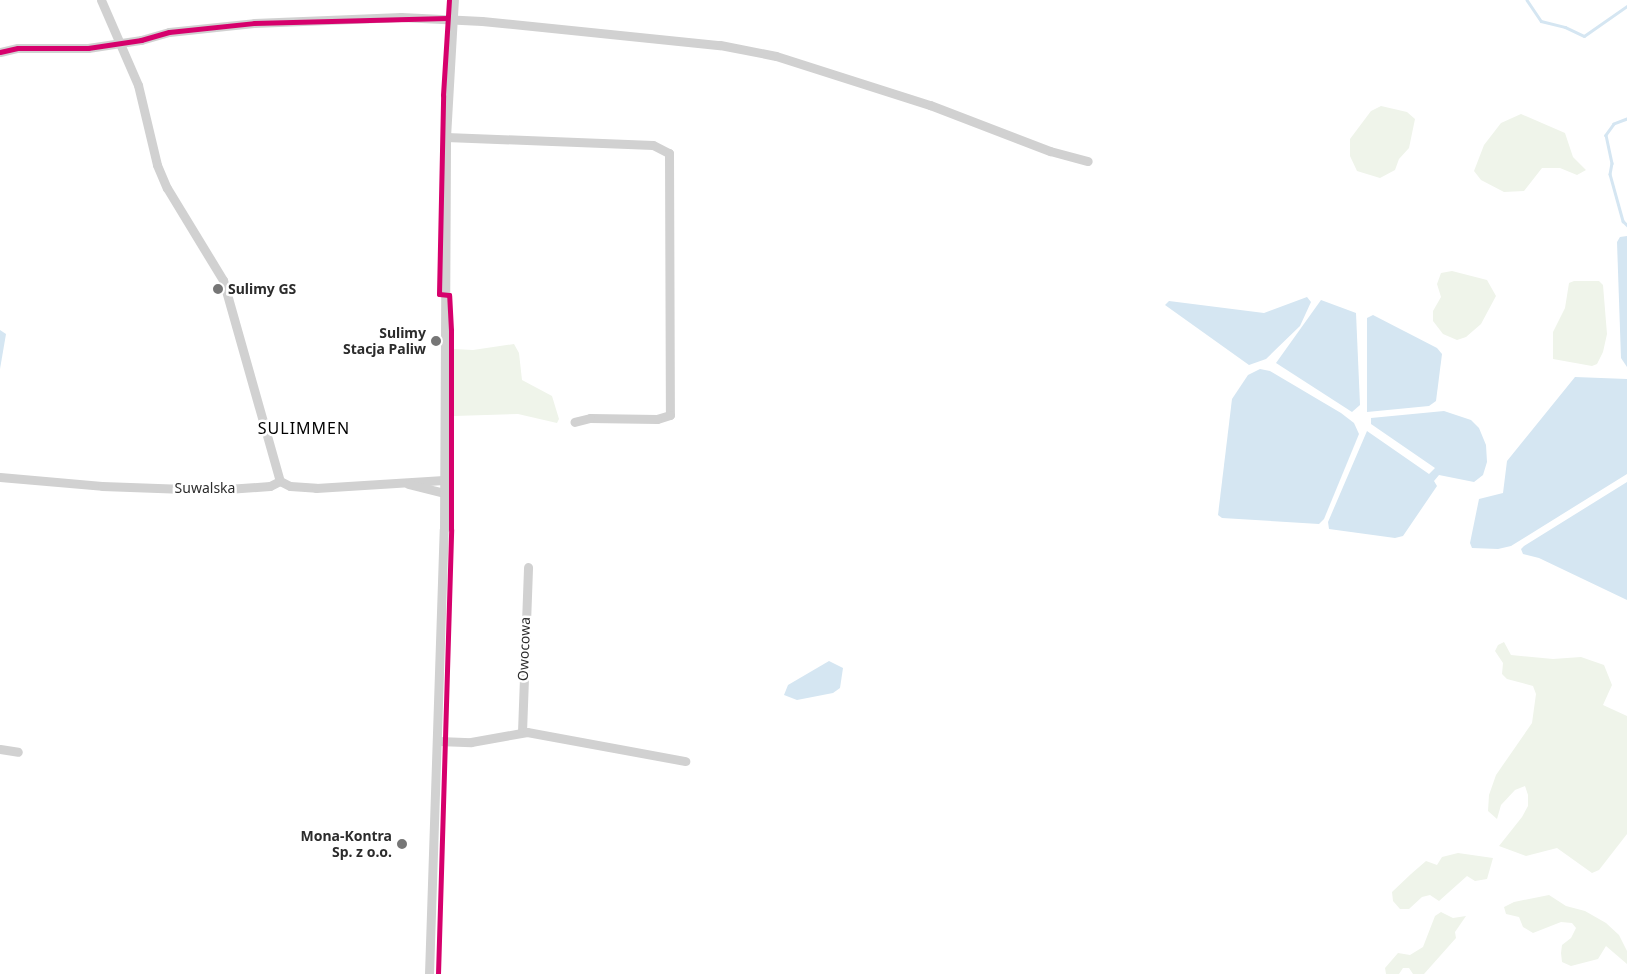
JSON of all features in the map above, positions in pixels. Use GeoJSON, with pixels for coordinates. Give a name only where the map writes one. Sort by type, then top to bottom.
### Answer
{"type":"FeatureCollection","features":[{"type":"Feature","properties":{"kind":"street"},"geometry":{"type":"LineString","coordinates":[[101,0],[143,99],[157,165],[167,188],[213,258],[231,302],[280,480],[304,488],[408,484],[444,480]]}},
{"type":"Feature","properties":{"kind":"street"},"geometry":{"type":"LineString","coordinates":[[429,974],[438,741],[444,493],[446,137],[451,18],[454,0]]}},
{"type":"Feature","properties":{"kind":"street"},"geometry":{"type":"LineString","coordinates":[[0,52],[18,48],[119,44],[169,32],[254,23],[451,18],[720,45],[776,56],[930,105],[1050,151],[1088,161]]}},
{"type":"Feature","properties":{"kind":"street"},"geometry":{"type":"LineString","coordinates":[[446,137],[644,144],[669,153],[670,416],[657,419],[590,418],[574,422]]}},
{"type":"Feature","properties":{"kind":"street","name":"Suwalska"},"geometry":{"type":"LineString","coordinates":[[0,477],[102,486],[212,490],[270,486],[280,480]]}},
{"type":"Feature","properties":{"kind":"street"},"geometry":{"type":"LineString","coordinates":[[408,484],[444,493]]}},
{"type":"Feature","properties":{"kind":"street","name":"Owocowa"},"geometry":{"type":"LineString","coordinates":[[522,732],[528,567]]}},
{"type":"Feature","properties":{"kind":"street"},"geometry":{"type":"LineString","coordinates":[[438,741],[471,742],[522,732],[685,761]]}},
{"type":"Feature","properties":{"kind":"street"},"geometry":{"type":"LineString","coordinates":[[0,749],[18,752]]}},
{"type":"Feature","properties":{"kind":"shaded area"},"geometry":{"type":"Polygon","coordinates":[[[1381,106],[1407,112],[1415,119],[1409,148],[1399,159],[1395,170],[1380,178],[1357,171],[1350,156],[1350,139],[1371,111],[1381,106]]]}},
{"type":"Feature","properties":{"kind":"shaded area"},"geometry":{"type":"Polygon","coordinates":[[[1521,114],[1565,133],[1573,157],[1586,170],[1577,175],[1560,168],[1542,168],[1524,191],[1504,192],[1481,180],[1474,171],[1484,145],[1501,123],[1521,114]]]}},
{"type":"Feature","properties":{"kind":"shaded area"},"geometry":{"type":"Polygon","coordinates":[[[1452,271],[1487,280],[1496,296],[1481,324],[1466,337],[1457,340],[1443,334],[1433,321],[1433,311],[1441,297],[1437,284],[1441,273],[1452,271]]]}},
{"type":"Feature","properties":{"kind":"shaded area"},"geometry":{"type":"Polygon","coordinates":[[[1574,281],[1599,281],[1603,285],[1607,334],[1603,352],[1597,364],[1592,366],[1553,359],[1553,332],[1565,308],[1569,283],[1574,281]]]}},
{"type":"Feature","properties":{"kind":"shaded area"},"geometry":{"type":"Polygon","coordinates":[[[514,344],[519,353],[522,380],[552,396],[559,419],[557,423],[518,414],[454,416],[450,400],[449,354],[454,349],[473,350],[514,344]]]}},
{"type":"Feature","properties":{"kind":"shaded area"},"geometry":{"type":"Polygon","coordinates":[[[1504,642],[1511,655],[1553,659],[1581,657],[1604,665],[1612,685],[1603,705],[1627,716],[1627,834],[1599,870],[1592,873],[1557,848],[1526,856],[1499,846],[1522,817],[1528,806],[1528,795],[1525,786],[1515,790],[1501,805],[1497,819],[1488,811],[1489,795],[1496,775],[1532,723],[1536,694],[1533,686],[1507,679],[1502,674],[1503,663],[1495,651],[1498,645],[1504,642]]]}},
{"type":"Feature","properties":{"kind":"shaded area"},"geometry":{"type":"Polygon","coordinates":[[[1458,853],[1493,858],[1487,879],[1475,881],[1467,876],[1439,901],[1430,895],[1422,897],[1409,909],[1400,909],[1393,901],[1392,892],[1426,861],[1437,865],[1442,857],[1458,853]]]}},
{"type":"Feature","properties":{"kind":"shaded area"},"geometry":{"type":"Polygon","coordinates":[[[1549,895],[1566,906],[1585,911],[1606,923],[1619,935],[1627,951],[1627,964],[1606,946],[1598,959],[1571,966],[1562,962],[1561,953],[1562,945],[1571,938],[1576,928],[1572,923],[1561,922],[1533,933],[1523,927],[1519,917],[1506,914],[1504,907],[1514,902],[1549,895]]]}},
{"type":"Feature","properties":{"kind":"shaded area"},"geometry":{"type":"Polygon","coordinates":[[[1441,912],[1453,918],[1466,916],[1455,932],[1456,938],[1424,974],[1413,974],[1409,968],[1403,968],[1399,974],[1386,974],[1385,968],[1398,953],[1410,955],[1423,947],[1435,916],[1441,912]]]}},
{"type":"Feature","properties":{"kind":"water"},"geometry":{"type":"Polygon","coordinates":[[[1627,236],[1627,367],[1621,358],[1617,242],[1620,237],[1627,236]]]}},
{"type":"Feature","properties":{"kind":"water"},"geometry":{"type":"Polygon","coordinates":[[[1307,297],[1311,302],[1300,326],[1266,359],[1249,365],[1165,305],[1169,301],[1264,313],[1307,297]]]}},
{"type":"Feature","properties":{"kind":"water"},"geometry":{"type":"Polygon","coordinates":[[[1321,300],[1356,313],[1360,405],[1352,412],[1276,363],[1321,300]]]}},
{"type":"Feature","properties":{"kind":"water"},"geometry":{"type":"Polygon","coordinates":[[[1373,315],[1437,348],[1442,354],[1436,401],[1429,406],[1367,412],[1367,318],[1373,315]]]}},
{"type":"Feature","properties":{"kind":"water"},"geometry":{"type":"Polygon","coordinates":[[[0,330],[6,334],[0,369],[0,330]]]}},
{"type":"Feature","properties":{"kind":"water"},"geometry":{"type":"Polygon","coordinates":[[[1260,369],[1270,371],[1341,413],[1354,423],[1359,434],[1324,519],[1319,524],[1222,518],[1218,515],[1232,399],[1248,375],[1260,369]]]}},
{"type":"Feature","properties":{"kind":"water"},"geometry":{"type":"Polygon","coordinates":[[[1575,377],[1627,379],[1627,474],[1511,546],[1498,549],[1472,548],[1470,543],[1479,499],[1503,493],[1507,461],[1575,377]]]}},
{"type":"Feature","properties":{"kind":"water"},"geometry":{"type":"Polygon","coordinates":[[[1444,411],[1471,420],[1479,428],[1486,445],[1487,462],[1483,475],[1474,482],[1439,475],[1434,481],[1437,486],[1403,536],[1395,538],[1329,529],[1328,522],[1367,431],[1429,474],[1435,468],[1371,424],[1371,418],[1444,411]]]}},
{"type":"Feature","properties":{"kind":"water"},"geometry":{"type":"Polygon","coordinates":[[[1627,482],[1627,600],[1539,558],[1523,554],[1521,549],[1524,546],[1627,482]]]}},
{"type":"Feature","properties":{"kind":"water"},"geometry":{"type":"Polygon","coordinates":[[[829,661],[843,668],[840,688],[833,693],[797,700],[784,695],[788,685],[829,661]]]}},
{"type":"Feature","properties":{"kind":"waterway"},"geometry":{"type":"LineString","coordinates":[[1527,0],[1541,21],[1565,27],[1584,36],[1627,6]]}},
{"type":"Feature","properties":{"kind":"waterway"},"geometry":{"type":"LineString","coordinates":[[1627,119],[1614,124],[1606,135],[1612,163],[1610,174],[1623,221],[1627,225]]}},
{"type":"Feature","properties":{"kind":"cycle path"},"geometry":{"type":"LineString","coordinates":[[438,974],[451,529],[451,330],[449,295],[439,294],[443,95],[449,0]]}},
{"type":"Feature","properties":{"kind":"cycle path"},"geometry":{"type":"LineString","coordinates":[[0,52],[18,48],[88,48],[141,40],[169,32],[254,23],[447,18]]}},
{"type":"Feature","properties":{"kind":"place","name":"Sulimy GS"},"geometry":{"type":"Point","coordinates":[218,289]}},
{"type":"Feature","properties":{"kind":"place","name":"Sulimy Stacja Paliw"},"geometry":{"type":"Point","coordinates":[436,341]}},
{"type":"Feature","properties":{"kind":"place","name":"Mona-Kontra Sp. z o.o."},"geometry":{"type":"Point","coordinates":[402,844]}},
{"type":"Feature","properties":{"kind":"district","name":"SULIMMEN"},"geometry":{"type":"Point","coordinates":[304,428]}}]}
